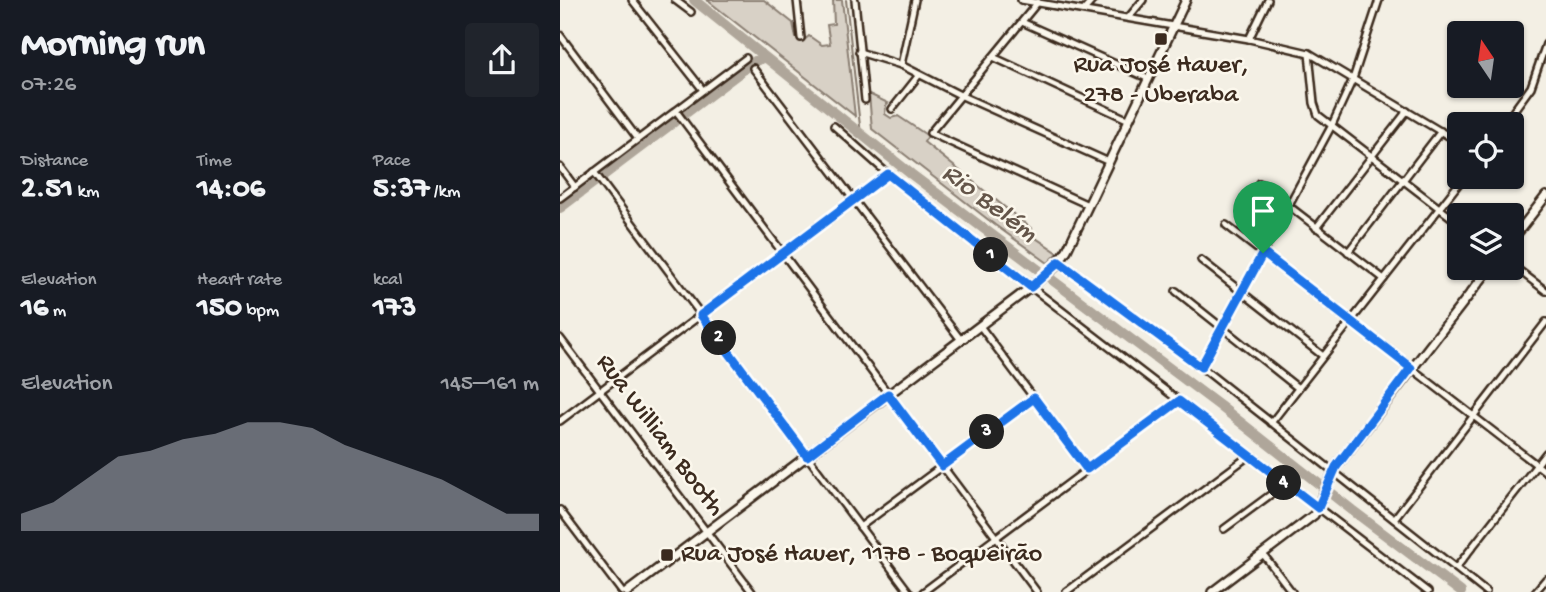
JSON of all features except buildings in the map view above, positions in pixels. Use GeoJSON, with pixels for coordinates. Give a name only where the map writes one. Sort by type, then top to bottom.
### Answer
{"type":"FeatureCollection","features":[{"type":"Feature","properties":{"kind":"main road"},"geometry":{"type":"LineString","coordinates":[[624,592],[1033,286],[1057,264],[1186,0]]}},
{"type":"Feature","properties":{"kind":"main road"},"geometry":{"type":"LineString","coordinates":[[1524,224],[1546,196]]}},
{"type":"Feature","properties":{"kind":"main road"},"geometry":{"type":"LineString","coordinates":[[1212,592],[1305,524],[1319,506],[1332,473],[1481,280]]}},
{"type":"Feature","properties":{"kind":"street"},"geometry":{"type":"LineString","coordinates":[[632,0],[703,90]]}},
{"type":"Feature","properties":{"kind":"street"},"geometry":{"type":"LineString","coordinates":[[675,0],[691,12]]}},
{"type":"Feature","properties":{"kind":"street"},"geometry":{"type":"LineString","coordinates":[[797,0],[800,38]]}},
{"type":"Feature","properties":{"kind":"street"},"geometry":{"type":"LineString","coordinates":[[855,0],[865,100]]}},
{"type":"Feature","properties":{"kind":"street"},"geometry":{"type":"LineString","coordinates":[[901,65],[915,0]]}},
{"type":"Feature","properties":{"kind":"street"},"geometry":{"type":"LineString","coordinates":[[1021,0],[1175,25],[1309,53],[1447,135]]}},
{"type":"Feature","properties":{"kind":"street"},"geometry":{"type":"LineString","coordinates":[[1084,10],[1093,0]]}},
{"type":"Feature","properties":{"kind":"street"},"geometry":{"type":"LineString","coordinates":[[1128,18],[1143,0]]}},
{"type":"Feature","properties":{"kind":"street"},"geometry":{"type":"LineString","coordinates":[[1249,39],[1268,0]]}},
{"type":"Feature","properties":{"kind":"street"},"geometry":{"type":"LineString","coordinates":[[1201,367],[1331,127],[1353,79],[1379,0]]}},
{"type":"Feature","properties":{"kind":"street"},"geometry":{"type":"LineString","coordinates":[[1039,1],[930,133],[1088,205]]}},
{"type":"Feature","properties":{"kind":"street"},"geometry":{"type":"LineString","coordinates":[[1022,22],[1149,79]]}},
{"type":"Feature","properties":{"kind":"street"},"geometry":{"type":"LineString","coordinates":[[560,35],[638,139]]}},
{"type":"Feature","properties":{"kind":"street"},"geometry":{"type":"LineString","coordinates":[[1513,112],[1531,87],[1546,44]]}},
{"type":"Feature","properties":{"kind":"street"},"geometry":{"type":"LineString","coordinates":[[859,52],[901,65],[962,96],[1108,162]]}},
{"type":"Feature","properties":{"kind":"street"},"geometry":{"type":"LineString","coordinates":[[1309,53],[1314,103],[1318,115],[1447,215]]}},
{"type":"Feature","properties":{"kind":"street"},"geometry":{"type":"LineString","coordinates":[[993,57],[1129,120]]}},
{"type":"Feature","properties":{"kind":"street"},"geometry":{"type":"LineString","coordinates":[[560,198],[596,174],[746,58]]}},
{"type":"Feature","properties":{"kind":"street"},"geometry":{"type":"LineString","coordinates":[[753,68],[961,340]]}},
{"type":"Feature","properties":{"kind":"street"},"geometry":{"type":"LineString","coordinates":[[892,109],[919,75]]}},
{"type":"Feature","properties":{"kind":"street"},"geometry":{"type":"LineString","coordinates":[[1316,228],[1406,111]]}},
{"type":"Feature","properties":{"kind":"street"},"geometry":{"type":"LineString","coordinates":[[677,113],[1037,592]]}},
{"type":"Feature","properties":{"kind":"street"},"geometry":{"type":"LineString","coordinates":[[834,125],[888,174],[1285,484],[1319,506],[1429,592]]}},
{"type":"Feature","properties":{"kind":"street"},"geometry":{"type":"LineString","coordinates":[[1348,251],[1441,131]]}},
{"type":"Feature","properties":{"kind":"street"},"geometry":{"type":"LineString","coordinates":[[560,167],[575,187]]}},
{"type":"Feature","properties":{"kind":"street"},"geometry":{"type":"LineString","coordinates":[[596,174],[909,592]]}},
{"type":"Feature","properties":{"kind":"street"},"geometry":{"type":"LineString","coordinates":[[560,421],[888,174]]}},
{"type":"Feature","properties":{"kind":"street"},"geometry":{"type":"LineString","coordinates":[[1259,183],[1384,279]]}},
{"type":"Feature","properties":{"kind":"street"},"geometry":{"type":"LineString","coordinates":[[1271,423],[1455,189]]}},
{"type":"Feature","properties":{"kind":"street"},"geometry":{"type":"LineString","coordinates":[[1226,225],[1546,472]]}},
{"type":"Feature","properties":{"kind":"street"},"geometry":{"type":"LineString","coordinates":[[1201,260],[1323,356]]}},
{"type":"Feature","properties":{"kind":"street"},"geometry":{"type":"LineString","coordinates":[[1057,264],[1201,367],[1486,592]]}},
{"type":"Feature","properties":{"kind":"street"},"geometry":{"type":"LineString","coordinates":[[1524,274],[1546,291]]}},
{"type":"Feature","properties":{"kind":"street"},"geometry":{"type":"LineString","coordinates":[[1176,291],[1298,388]]}},
{"type":"Feature","properties":{"kind":"street"},"geometry":{"type":"LineString","coordinates":[[1394,519],[1546,322]]}},
{"type":"Feature","properties":{"kind":"street"},"geometry":{"type":"LineString","coordinates":[[980,326],[1087,469]]}},
{"type":"Feature","properties":{"kind":"street","name":"Rua William Booth"},"geometry":{"type":"LineString","coordinates":[[560,338],[752,592]]}},
{"type":"Feature","properties":{"kind":"street"},"geometry":{"type":"LineString","coordinates":[[860,527],[1034,398]]}},
{"type":"Feature","properties":{"kind":"street"},"geometry":{"type":"LineString","coordinates":[[923,592],[1179,401]]}},
{"type":"Feature","properties":{"kind":"street"},"geometry":{"type":"LineString","coordinates":[[1456,568],[1546,453]]}},
{"type":"Feature","properties":{"kind":"street"},"geometry":{"type":"LineString","coordinates":[[1066,592],[1250,455]]}},
{"type":"Feature","properties":{"kind":"street"},"geometry":{"type":"LineString","coordinates":[[1224,528],[1285,484]]}},
{"type":"Feature","properties":{"kind":"street"},"geometry":{"type":"LineString","coordinates":[[560,509],[624,592]]}},
{"type":"Feature","properties":{"kind":"street"},"geometry":{"type":"LineString","coordinates":[[1263,554],[1292,592]]}},
{"type":"Feature","properties":{"kind":"street"},"geometry":{"type":"LineString","coordinates":[[1535,592],[1546,579]]}},
{"type":"Feature","properties":{"kind":"shaded area"},"geometry":{"type":"Polygon","coordinates":[[[707,0],[764,0],[793,23],[796,38],[803,41],[809,36],[822,45],[830,44],[827,25],[834,24],[833,0],[842,0],[855,116],[707,0]]]}},
{"type":"Feature","properties":{"kind":"shaded area"},"geometry":{"type":"Polygon","coordinates":[[[869,94],[888,103],[885,114],[891,118],[898,116],[928,136],[924,142],[1032,229],[1030,234],[1058,253],[1048,263],[872,129],[869,94]]]}},
{"type":"Feature","properties":{"kind":"waterway","name":"Rio Belém"},"geometry":{"type":"LineString","coordinates":[[694,0],[911,174],[1220,406],[1461,592]]}},
{"type":"Feature","properties":{"kind":"waterway"},"geometry":{"type":"LineString","coordinates":[[846,0],[861,135]]}},
{"type":"Feature","properties":{"kind":"waterway"},"geometry":{"type":"LineString","coordinates":[[560,208],[755,61],[764,58]]}},
{"type":"Feature","properties":{"kind":"place","name":"Rua José Hauer, 278 - Uberaba"},"geometry":{"type":"Point","coordinates":[1161,39]}},
{"type":"Feature","properties":{"kind":"place","name":"Rua José Hauer, 1178 - Boqueirão"},"geometry":{"type":"Point","coordinates":[667,555]}},
{"type":"Feature","properties":{"kind":"route"},"geometry":{"type":"LineString","coordinates":[[888,174],[1031,287],[1059,262],[1201,367],[1263,253],[1411,368],[1333,471],[1318,508],[1179,401],[1087,469],[1034,398],[942,466],[888,394],[807,456],[701,315],[888,174]]}}]}
